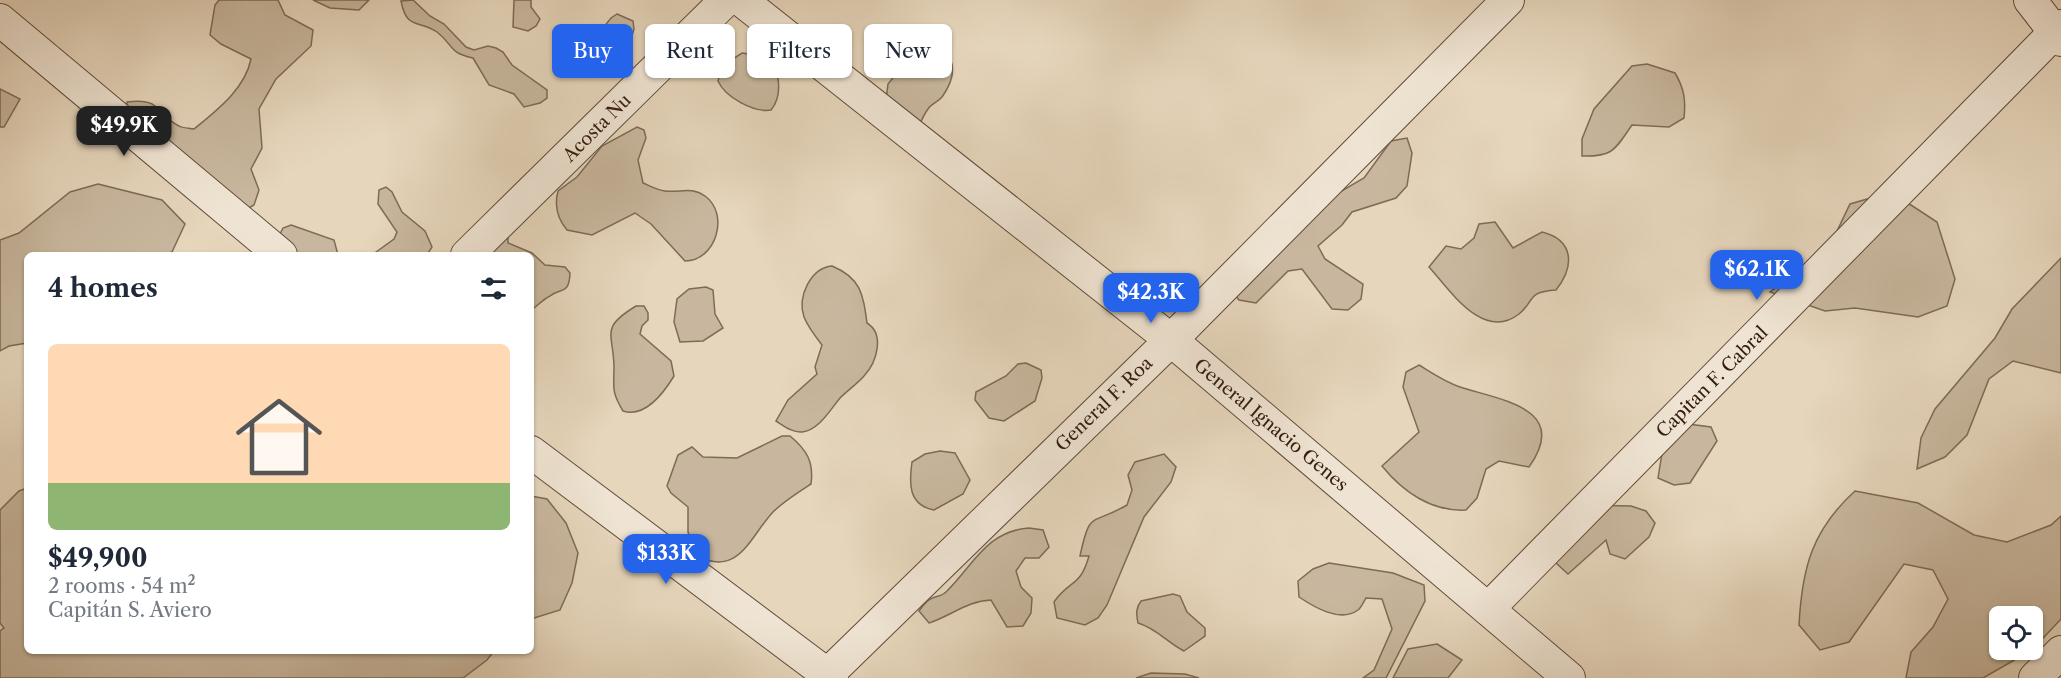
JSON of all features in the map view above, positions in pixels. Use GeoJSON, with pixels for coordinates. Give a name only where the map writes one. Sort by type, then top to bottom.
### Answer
{"type":"FeatureCollection","features":[{"type":"Feature","properties":{"kind":"street","name":"Acosta Nu"},"geometry":{"type":"LineString","coordinates":[[470,252],[726,0]]}},
{"type":"Feature","properties":{"kind":"street","name":"General Ignacio Genes"},"geometry":{"type":"LineString","coordinates":[[741,0],[1171,340],[1569,678]]}},
{"type":"Feature","properties":{"kind":"street","name":"General F. Roa"},"geometry":{"type":"LineString","coordinates":[[828,677],[1171,340],[1508,0]]}},
{"type":"Feature","properties":{"kind":"street"},"geometry":{"type":"LineString","coordinates":[[2030,0],[2059,33]]}},
{"type":"Feature","properties":{"kind":"street"},"geometry":{"type":"LineString","coordinates":[[0,20],[277,252]]}},
{"type":"Feature","properties":{"kind":"street","name":"Capitan F. Cabral"},"geometry":{"type":"LineString","coordinates":[[1488,609],[2059,33]]}},
{"type":"Feature","properties":{"kind":"street"},"geometry":{"type":"LineString","coordinates":[[534,454],[828,677]]}},
{"type":"Feature","properties":{"kind":"street"},"geometry":{"type":"LineString","coordinates":[[2035,678],[2061,652]]}},
{"type":"Feature","properties":{"kind":"shaded area"},"geometry":{"type":"Polygon","coordinates":[[[219,0],[278,0],[285,15],[313,30],[311,46],[276,79],[259,109],[262,148],[251,169],[259,190],[254,205],[247,209],[126,110],[127,102],[147,102],[158,108],[171,122],[184,128],[194,129],[229,98],[243,80],[251,59],[221,44],[210,35],[215,5],[219,0]]]}},
{"type":"Feature","properties":{"kind":"shaded area"},"geometry":{"type":"Polygon","coordinates":[[[313,0],[369,0],[359,10],[330,8],[313,0]]]}},
{"type":"Feature","properties":{"kind":"shaded area"},"geometry":{"type":"Polygon","coordinates":[[[413,0],[430,16],[444,24],[466,47],[474,50],[488,46],[503,52],[512,65],[547,90],[547,98],[540,103],[524,107],[514,94],[489,85],[473,58],[452,48],[437,32],[414,23],[406,17],[401,1],[413,0]]]}},
{"type":"Feature","properties":{"kind":"shaded area"},"geometry":{"type":"Polygon","coordinates":[[[514,0],[531,0],[531,7],[540,19],[536,26],[528,31],[513,27],[514,0]]]}},
{"type":"Feature","properties":{"kind":"shaded area"},"geometry":{"type":"Polygon","coordinates":[[[617,14],[633,21],[634,29],[633,32],[633,24],[606,24],[617,14]]]}},
{"type":"Feature","properties":{"kind":"shaded area"},"geometry":{"type":"Polygon","coordinates":[[[742,53],[747,54],[747,78],[777,78],[777,98],[771,110],[757,109],[741,103],[722,87],[719,78],[735,78],[735,58],[742,53]]]}},
{"type":"Feature","properties":{"kind":"shaded area"},"geometry":{"type":"Polygon","coordinates":[[[1647,64],[1675,73],[1684,94],[1684,118],[1669,127],[1632,125],[1613,150],[1601,155],[1582,156],[1582,139],[1594,109],[1632,66],[1647,64]]]}},
{"type":"Feature","properties":{"kind":"shaded area"},"geometry":{"type":"Polygon","coordinates":[[[893,78],[951,78],[942,97],[928,109],[915,135],[886,100],[888,84],[893,78]]]}},
{"type":"Feature","properties":{"kind":"shaded area"},"geometry":{"type":"Polygon","coordinates":[[[0,89],[20,99],[4,127],[0,127],[0,89]]]}},
{"type":"Feature","properties":{"kind":"shaded area"},"geometry":{"type":"Polygon","coordinates":[[[637,127],[644,130],[646,138],[638,160],[643,183],[665,191],[695,191],[705,196],[713,204],[718,224],[716,235],[712,245],[696,259],[685,261],[651,224],[635,213],[592,235],[567,230],[561,221],[556,207],[558,191],[577,177],[602,146],[637,127]]]}},
{"type":"Feature","properties":{"kind":"shaded area"},"geometry":{"type":"Polygon","coordinates":[[[1407,138],[1412,153],[1407,186],[1396,198],[1352,212],[1342,225],[1318,246],[1325,259],[1363,284],[1361,299],[1348,310],[1332,309],[1302,269],[1288,271],[1256,303],[1239,300],[1229,287],[1338,193],[1364,178],[1391,141],[1407,138]]]}},
{"type":"Feature","properties":{"kind":"shaded area"},"geometry":{"type":"Polygon","coordinates":[[[98,184],[162,200],[185,224],[172,252],[24,252],[24,344],[9,346],[0,351],[0,240],[19,233],[70,192],[98,184]]]}},
{"type":"Feature","properties":{"kind":"shaded area"},"geometry":{"type":"Polygon","coordinates":[[[386,187],[392,192],[402,212],[425,231],[432,247],[429,252],[376,252],[394,239],[397,232],[378,204],[379,190],[386,187]]]}},
{"type":"Feature","properties":{"kind":"shaded area"},"geometry":{"type":"Polygon","coordinates":[[[1881,195],[1911,205],[1937,222],[1955,279],[1947,306],[1918,317],[1855,308],[1825,311],[1770,292],[1819,255],[1837,231],[1850,204],[1881,195]]]}},
{"type":"Feature","properties":{"kind":"shaded area"},"geometry":{"type":"Polygon","coordinates":[[[1495,222],[1513,248],[1542,232],[1553,236],[1566,248],[1568,263],[1562,281],[1556,290],[1536,295],[1519,314],[1506,321],[1493,322],[1468,310],[1429,267],[1446,246],[1461,249],[1474,238],[1479,224],[1495,222]]]}},
{"type":"Feature","properties":{"kind":"shaded area"},"geometry":{"type":"Polygon","coordinates":[[[291,225],[334,240],[337,252],[283,252],[280,234],[283,228],[291,225]]]}},
{"type":"Feature","properties":{"kind":"shaded area"},"geometry":{"type":"Polygon","coordinates":[[[508,236],[508,243],[530,252],[486,252],[508,236]]]}},
{"type":"Feature","properties":{"kind":"shaded area"},"geometry":{"type":"Polygon","coordinates":[[[534,255],[545,265],[565,267],[570,273],[566,288],[548,297],[534,308],[534,255]]]}},
{"type":"Feature","properties":{"kind":"shaded area"},"geometry":{"type":"Polygon","coordinates":[[[2061,258],[2061,373],[2013,361],[1989,379],[1967,435],[1945,457],[1917,469],[1921,438],[1935,409],[1995,338],[2012,309],[2061,258]]]}},
{"type":"Feature","properties":{"kind":"shaded area"},"geometry":{"type":"Polygon","coordinates":[[[832,266],[849,276],[859,288],[867,323],[876,334],[877,348],[869,370],[840,398],[824,419],[814,428],[802,432],[795,431],[776,421],[788,400],[817,374],[815,367],[822,345],[804,317],[802,300],[812,277],[824,268],[832,266]]]}},
{"type":"Feature","properties":{"kind":"shaded area"},"geometry":{"type":"Polygon","coordinates":[[[706,287],[713,290],[715,314],[723,328],[703,341],[680,342],[674,322],[677,299],[689,289],[706,287]]]}},
{"type":"Feature","properties":{"kind":"shaded area"},"geometry":{"type":"Polygon","coordinates":[[[636,306],[644,306],[648,313],[648,320],[642,326],[640,334],[671,361],[674,376],[653,403],[639,411],[631,412],[623,411],[615,394],[611,332],[617,320],[636,306]]]}},
{"type":"Feature","properties":{"kind":"shaded area"},"geometry":{"type":"Polygon","coordinates":[[[1026,363],[1041,370],[1042,378],[1035,401],[1004,421],[989,418],[975,400],[976,392],[1006,376],[1018,364],[1026,363]]]}},
{"type":"Feature","properties":{"kind":"shaded area"},"geometry":{"type":"Polygon","coordinates":[[[1419,365],[1454,385],[1510,402],[1525,410],[1536,419],[1542,431],[1540,447],[1529,467],[1499,461],[1486,469],[1477,498],[1466,510],[1441,508],[1430,504],[1409,492],[1382,466],[1419,432],[1403,387],[1406,372],[1419,365]]]}},
{"type":"Feature","properties":{"kind":"shaded area"},"geometry":{"type":"Polygon","coordinates":[[[1680,423],[1711,427],[1717,441],[1690,483],[1674,485],[1658,478],[1666,429],[1680,423]]]}},
{"type":"Feature","properties":{"kind":"shaded area"},"geometry":{"type":"Polygon","coordinates":[[[782,436],[790,436],[805,452],[810,463],[811,484],[773,512],[742,552],[733,558],[723,562],[697,556],[688,532],[688,507],[671,493],[667,486],[678,455],[692,447],[703,457],[737,458],[782,436]]]}},
{"type":"Feature","properties":{"kind":"shaded area"},"geometry":{"type":"Polygon","coordinates":[[[940,451],[955,453],[970,480],[963,494],[934,510],[925,507],[915,498],[911,485],[911,470],[912,462],[925,454],[940,451]]]}},
{"type":"Feature","properties":{"kind":"shaded area"},"geometry":{"type":"Polygon","coordinates":[[[1164,454],[1176,467],[1171,482],[1144,517],[1107,605],[1098,618],[1085,625],[1057,618],[1054,602],[1078,579],[1086,566],[1089,556],[1080,556],[1086,531],[1094,521],[1127,505],[1132,490],[1128,475],[1135,462],[1164,454]]]}},
{"type":"Feature","properties":{"kind":"shaded area"},"geometry":{"type":"Polygon","coordinates":[[[24,489],[24,654],[492,654],[463,678],[0,678],[0,631],[4,628],[0,623],[0,510],[19,491],[24,489]]]}},
{"type":"Feature","properties":{"kind":"shaded area"},"geometry":{"type":"Polygon","coordinates":[[[1855,491],[1918,503],[1974,535],[2007,542],[2051,525],[2061,516],[2061,619],[2043,638],[2043,606],[1989,606],[1989,660],[2014,660],[1983,678],[1906,678],[1911,652],[1933,627],[1948,599],[1933,570],[1904,564],[1849,642],[1820,650],[1799,625],[1803,586],[1812,551],[1819,536],[1840,506],[1855,491]]]}},
{"type":"Feature","properties":{"kind":"shaded area"},"geometry":{"type":"Polygon","coordinates":[[[534,497],[547,499],[566,523],[578,553],[572,583],[560,610],[534,618],[534,497]]]}},
{"type":"Feature","properties":{"kind":"shaded area"},"geometry":{"type":"Polygon","coordinates":[[[1582,505],[1631,506],[1646,511],[1655,523],[1649,537],[1625,559],[1610,554],[1606,540],[1568,574],[1556,563],[1564,534],[1582,505]]]}},
{"type":"Feature","properties":{"kind":"shaded area"},"geometry":{"type":"Polygon","coordinates":[[[1029,528],[1043,530],[1049,547],[1039,558],[1025,558],[1016,571],[1021,587],[1032,598],[1031,613],[1023,626],[1007,627],[991,600],[974,603],[929,623],[919,611],[926,602],[946,592],[981,551],[991,543],[1014,531],[1029,528]]]}},
{"type":"Feature","properties":{"kind":"shaded area"},"geometry":{"type":"Polygon","coordinates":[[[1329,563],[1393,573],[1424,585],[1425,601],[1386,678],[1363,678],[1374,670],[1392,629],[1382,599],[1366,598],[1358,610],[1343,615],[1327,612],[1299,597],[1298,581],[1313,569],[1329,563]]]}},
{"type":"Feature","properties":{"kind":"shaded area"},"geometry":{"type":"Polygon","coordinates":[[[1173,594],[1180,596],[1187,612],[1205,628],[1205,636],[1184,651],[1151,628],[1138,623],[1137,611],[1141,601],[1173,594]]]}},
{"type":"Feature","properties":{"kind":"shaded area"},"geometry":{"type":"Polygon","coordinates":[[[1437,644],[1462,660],[1448,678],[1393,678],[1408,649],[1437,644]]]}},
{"type":"Feature","properties":{"kind":"shaded area"},"geometry":{"type":"Polygon","coordinates":[[[1151,673],[1185,674],[1199,678],[1136,678],[1151,673]]]}}]}
